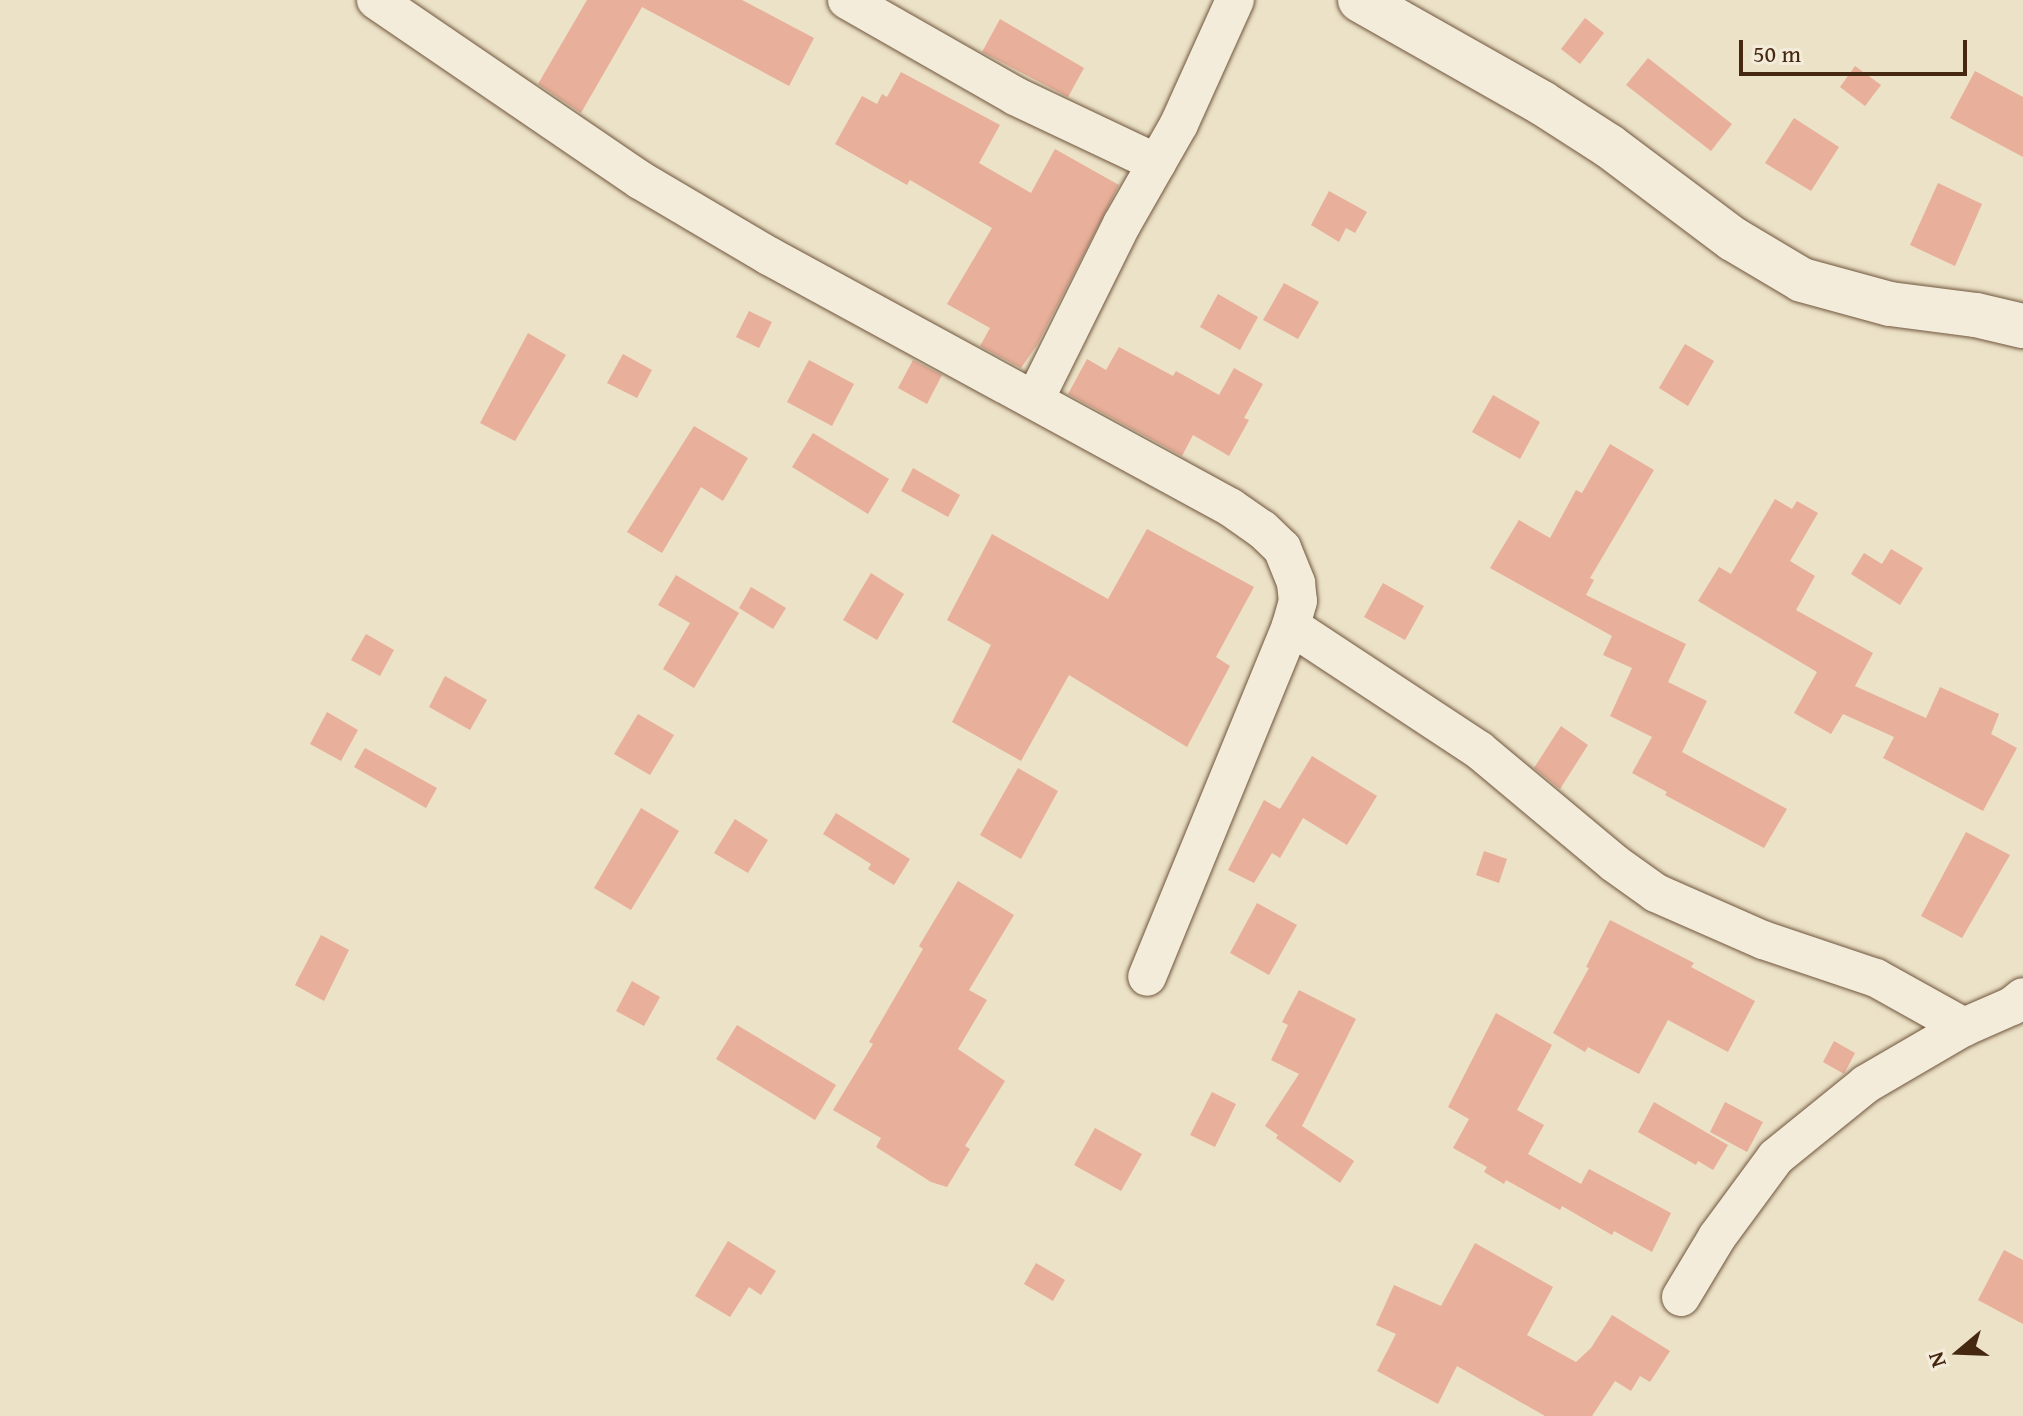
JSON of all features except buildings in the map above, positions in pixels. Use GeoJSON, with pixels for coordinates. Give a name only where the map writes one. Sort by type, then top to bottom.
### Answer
{"type":"FeatureCollection","features":[{"type":"Feature","properties":{"kind":"street"},"geometry":{"type":"LineString","coordinates":[[376,0],[640,180],[769,256],[1230,507],[1262,529],[1282,548],[1291,563],[1298,601],[1291,626],[1147,977]]}},
{"type":"Feature","properties":{"kind":"street"},"geometry":{"type":"LineString","coordinates":[[847,0],[1015,96],[1157,163]]}},
{"type":"Feature","properties":{"kind":"street"},"geometry":{"type":"LineString","coordinates":[[1035,399],[1075,314],[1186,110],[1235,0]]}},
{"type":"Feature","properties":{"kind":"street"},"geometry":{"type":"LineString","coordinates":[[1360,0],[1542,103],[1609,146],[1744,247],[1802,280],[1890,304],[1976,315],[2023,326]]}},
{"type":"Feature","properties":{"kind":"street"},"geometry":{"type":"LineString","coordinates":[[1291,626],[1479,750],[1602,854],[1656,893],[1763,940],[1876,978],[1964,1027]]}},
{"type":"Feature","properties":{"kind":"street"},"geometry":{"type":"LineString","coordinates":[[1681,1297],[1717,1237],[1776,1157],[1866,1084],[2023,997]]}}]}
